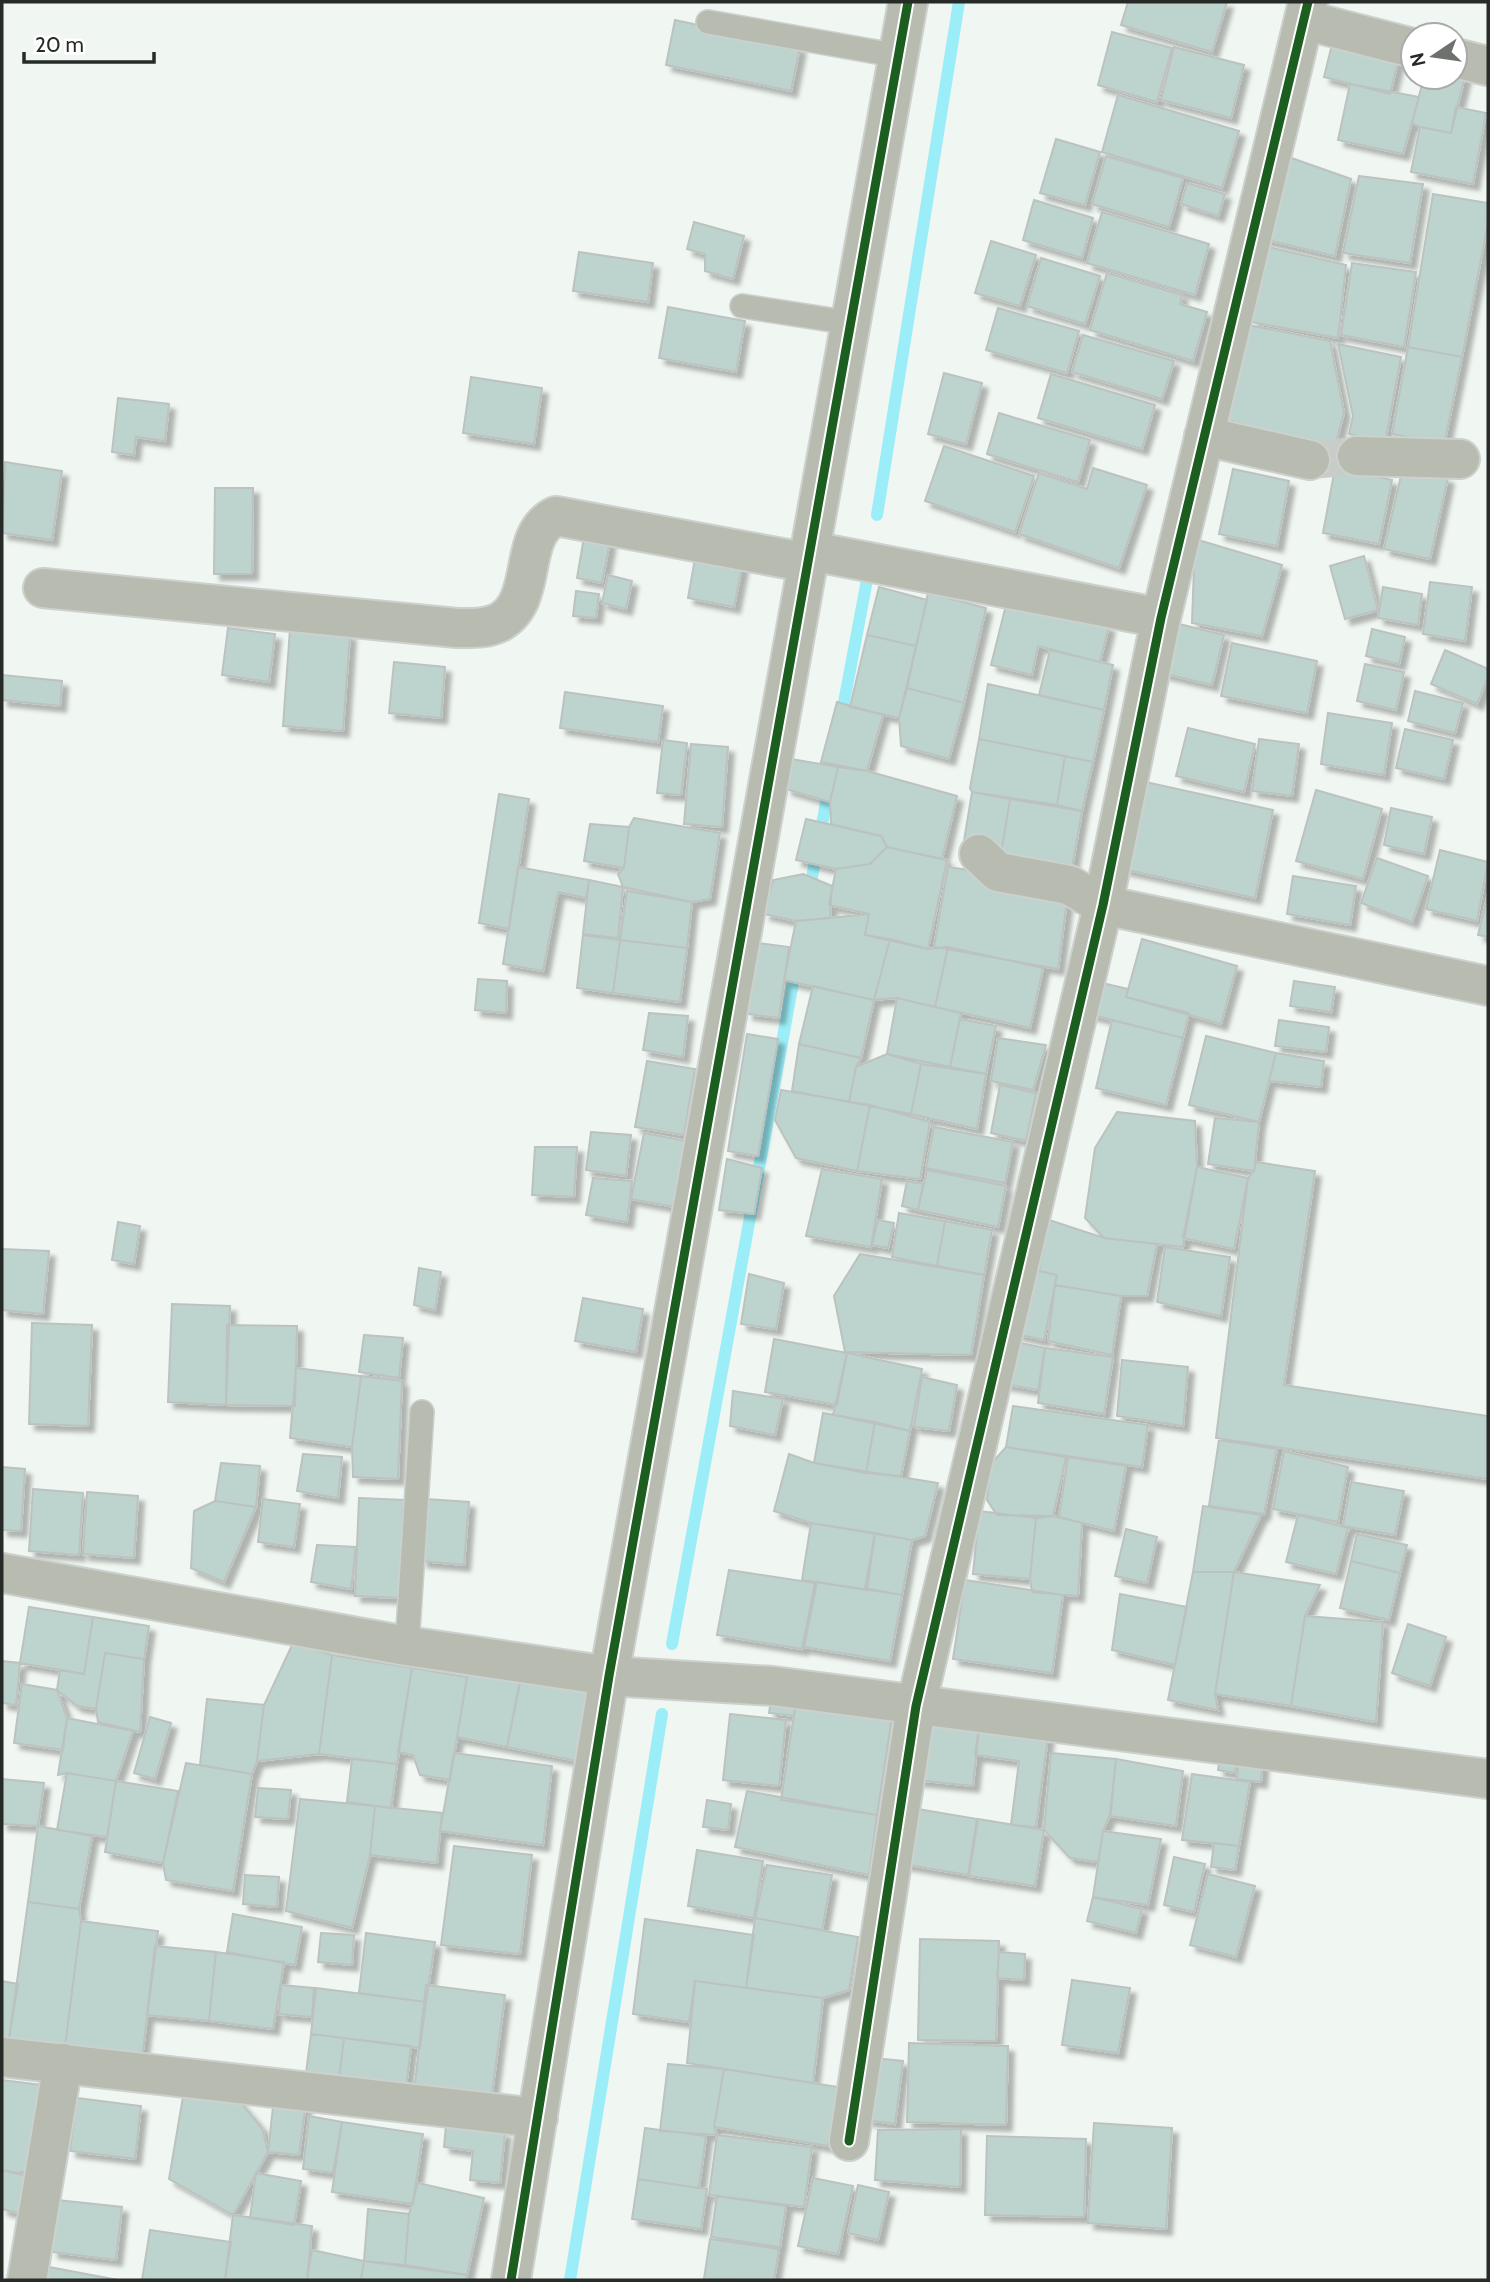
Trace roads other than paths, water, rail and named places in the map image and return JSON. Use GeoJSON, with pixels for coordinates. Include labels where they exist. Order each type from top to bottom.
{"type":"FeatureCollection","features":[{"type":"Feature","properties":{"kind":"street"},"geometry":{"type":"LineString","coordinates":[[511,2280],[609,1676],[908,2]]}},
{"type":"Feature","properties":{"kind":"street"},"geometry":{"type":"LineString","coordinates":[[849,2141],[916,1706],[1103,905],[1161,618],[1306,11],[1399,43]]}},
{"type":"Feature","properties":{"kind":"street"},"geometry":{"type":"LineString","coordinates":[[1469,61],[1488,66]]}},
{"type":"Feature","properties":{"kind":"street"},"geometry":{"type":"LineString","coordinates":[[1204,436],[1310,460]]}},
{"type":"Feature","properties":{"kind":"street"},"geometry":{"type":"LineString","coordinates":[[1357,456],[1460,459]]}},
{"type":"Feature","properties":{"kind":"street"},"geometry":{"type":"LineString","coordinates":[[43,588],[457,628],[487,627],[501,622],[514,610],[523,592],[537,533],[544,522],[556,516],[1161,618]]}},
{"type":"Feature","properties":{"kind":"street"},"geometry":{"type":"LineString","coordinates":[[979,854],[998,872],[1069,885],[1103,905],[1488,986]]}},
{"type":"Feature","properties":{"kind":"street"},"geometry":{"type":"LineString","coordinates":[[2,1573],[407,1646],[609,1676],[773,1686],[1488,1779]]}},
{"type":"Feature","properties":{"kind":"street"},"geometry":{"type":"LineString","coordinates":[[2,2057],[538,2118]]}},
{"type":"Feature","properties":{"kind":"street"},"geometry":{"type":"LineString","coordinates":[[27,2280],[63,2063]]}},
{"type":"Feature","properties":{"kind":"lane"},"geometry":{"type":"LineString","coordinates":[[708,22],[899,56]]}},
{"type":"Feature","properties":{"kind":"lane"},"geometry":{"type":"LineString","coordinates":[[742,306],[851,323]]}},
{"type":"Feature","properties":{"kind":"lane"},"geometry":{"type":"LineString","coordinates":[[407,1646],[422,1412]]}},
{"type":"Feature","properties":{"kind":"waterway"},"geometry":{"type":"LineString","coordinates":[[877,515],[959,2]]}},
{"type":"Feature","properties":{"kind":"waterway"},"geometry":{"type":"LineString","coordinates":[[841,718],[867,580]]}},
{"type":"Feature","properties":{"kind":"waterway"},"geometry":{"type":"LineString","coordinates":[[809,893],[829,787]]}},
{"type":"Feature","properties":{"kind":"waterway"},"geometry":{"type":"LineString","coordinates":[[672,1644],[796,966]]}},
{"type":"Feature","properties":{"kind":"waterway"},"geometry":{"type":"LineString","coordinates":[[570,2280],[662,1714]]}},
{"type":"Feature","properties":{"kind":"tunnel"},"geometry":{"type":"LineString","coordinates":[[1310,460],[1357,456]]}}]}
